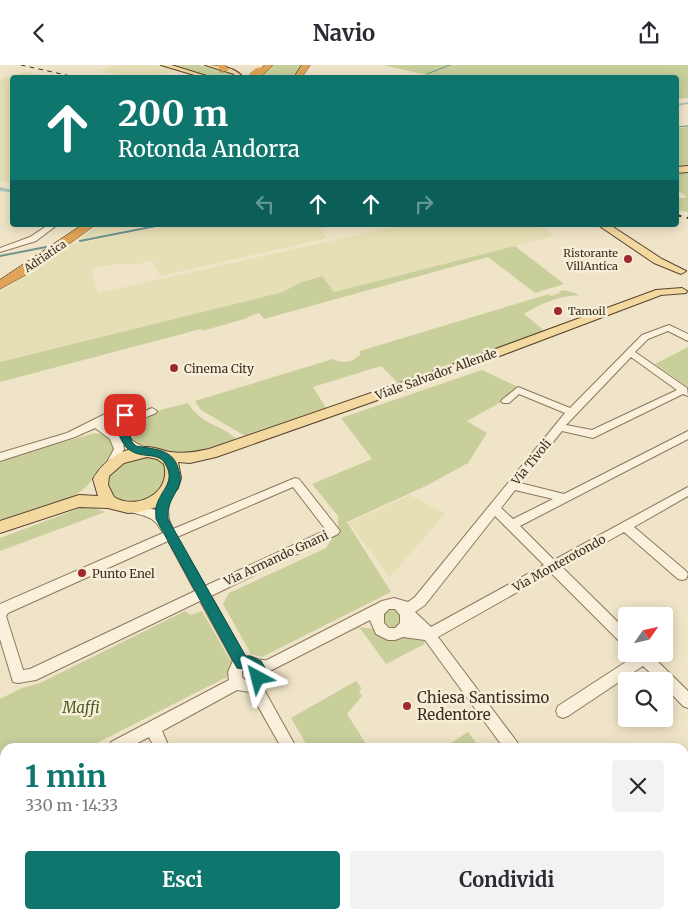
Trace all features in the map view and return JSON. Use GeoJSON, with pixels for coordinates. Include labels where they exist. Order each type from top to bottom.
{"type":"FeatureCollection","features":[{"type":"Feature","properties":{"kind":"highway"},"geometry":{"type":"LineString","coordinates":[[298,75],[306,65]]}},
{"type":"Feature","properties":{"kind":"highway","name":"Adriatica"},"geometry":{"type":"LineString","coordinates":[[0,281],[80,227]]}},
{"type":"Feature","properties":{"kind":"highway","name":"Adriatica"},"geometry":{"type":"LineString","coordinates":[[0,285],[25,270],[85,227]]}},
{"type":"Feature","properties":{"kind":"main road"},"geometry":{"type":"LineString","coordinates":[[164,65],[199,75]]}},
{"type":"Feature","properties":{"kind":"main road"},"geometry":{"type":"LineString","coordinates":[[208,65],[223,67],[237,75],[262,70]]}},
{"type":"Feature","properties":{"kind":"main road"},"geometry":{"type":"LineString","coordinates":[[606,227],[658,261],[672,278]]}},
{"type":"Feature","properties":{"kind":"main road","name":"Viale Salvador Allende"},"geometry":{"type":"LineString","coordinates":[[170,490],[190,465],[211,454],[456,368],[672,278],[685,292]]}},
{"type":"Feature","properties":{"kind":"main road"},"geometry":{"type":"LineString","coordinates":[[0,527],[79,501],[110,502],[129,507],[147,503],[170,490],[176,478],[166,457],[147,452],[128,455],[111,464],[100,479],[82,495],[47,511]]}},
{"type":"Feature","properties":{"kind":"main road","name":"Viale Salvador Allende"},"geometry":{"type":"LineString","coordinates":[[166,457],[190,458],[211,454]]}},
{"type":"Feature","properties":{"kind":"main road"},"geometry":{"type":"LineString","coordinates":[[100,479],[104,495],[110,502]]}},
{"type":"Feature","properties":{"kind":"street"},"geometry":{"type":"LineString","coordinates":[[0,250],[33,239],[50,227]]}},
{"type":"Feature","properties":{"kind":"street","name":"Via Tivoli"},"geometry":{"type":"LineString","coordinates":[[406,611],[420,601],[571,413],[645,337],[669,328],[688,337]]}},
{"type":"Feature","properties":{"kind":"street"},"geometry":{"type":"LineString","coordinates":[[631,353],[686,391]]}},
{"type":"Feature","properties":{"kind":"street"},"geometry":{"type":"LineString","coordinates":[[506,401],[518,390],[571,413]]}},
{"type":"Feature","properties":{"kind":"street"},"geometry":{"type":"LineString","coordinates":[[560,427],[593,433],[686,391]]}},
{"type":"Feature","properties":{"kind":"street"},"geometry":{"type":"LineString","coordinates":[[0,457],[72,435],[94,431],[118,431],[136,418],[152,411],[108,415],[100,422],[72,435]]}},
{"type":"Feature","properties":{"kind":"street"},"geometry":{"type":"LineString","coordinates":[[121,414],[127,417],[128,420],[124,432],[127,443],[133,449],[147,452]]}},
{"type":"Feature","properties":{"kind":"street"},"geometry":{"type":"LineString","coordinates":[[100,422],[100,428],[115,437],[119,449],[111,464]]}},
{"type":"Feature","properties":{"kind":"street"},"geometry":{"type":"LineString","coordinates":[[512,525],[688,435]]}},
{"type":"Feature","properties":{"kind":"street","name":"Via Armando Gnani"},"geometry":{"type":"LineString","coordinates":[[170,535],[295,482],[334,531],[203,593]]}},
{"type":"Feature","properties":{"kind":"street"},"geometry":{"type":"LineString","coordinates":[[512,485],[565,498]]}},
{"type":"Feature","properties":{"kind":"street"},"geometry":{"type":"LineString","coordinates":[[170,490],[162,505],[162,519],[242,664]]}},
{"type":"Feature","properties":{"kind":"street","name":"Via Monterotondo"},"geometry":{"type":"LineString","coordinates":[[429,635],[688,491]]}},
{"type":"Feature","properties":{"kind":"street"},"geometry":{"type":"LineString","coordinates":[[129,507],[155,514],[162,519]]}},
{"type":"Feature","properties":{"kind":"street"},"geometry":{"type":"LineString","coordinates":[[495,509],[618,631]]}},
{"type":"Feature","properties":{"kind":"street"},"geometry":{"type":"LineString","coordinates":[[625,526],[682,575]]}},
{"type":"Feature","properties":{"kind":"street"},"geometry":{"type":"LineString","coordinates":[[170,535],[2,609],[0,615],[18,677],[31,675],[203,593]]}},
{"type":"Feature","properties":{"kind":"street"},"geometry":{"type":"LineString","coordinates":[[258,668],[269,666],[392,604],[406,611],[429,635],[509,743]]}},
{"type":"Feature","properties":{"kind":"street"},"geometry":{"type":"LineString","coordinates":[[380,609],[376,616],[380,628]]}},
{"type":"Feature","properties":{"kind":"street"},"geometry":{"type":"LineString","coordinates":[[401,631],[408,625],[406,611]]}},
{"type":"Feature","properties":{"kind":"street"},"geometry":{"type":"LineString","coordinates":[[344,628],[358,625],[380,628],[390,633],[401,631],[429,635]]}},
{"type":"Feature","properties":{"kind":"street"},"geometry":{"type":"LineString","coordinates":[[124,743],[237,683],[245,686],[253,684],[258,678],[258,668],[253,663],[242,664],[234,673],[237,683]]}},
{"type":"Feature","properties":{"kind":"street"},"geometry":{"type":"LineString","coordinates":[[562,711],[633,663]]}},
{"type":"Feature","properties":{"kind":"street"},"geometry":{"type":"LineString","coordinates":[[650,663],[688,701]]}},
{"type":"Feature","properties":{"kind":"street"},"geometry":{"type":"LineString","coordinates":[[253,684],[286,743]]}},
{"type":"Feature","properties":{"kind":"street"},"geometry":{"type":"LineString","coordinates":[[153,729],[160,743]]}},
{"type":"Feature","properties":{"kind":"shaded area"},"geometry":{"type":"Polygon","coordinates":[[[118,65],[155,65],[175,71],[159,75],[119,75],[100,70],[118,65]]]}},
{"type":"Feature","properties":{"kind":"shaded area"},"geometry":{"type":"Polygon","coordinates":[[[26,72],[39,75],[15,75],[26,72]]]}},
{"type":"Feature","properties":{"kind":"shaded area"},"geometry":{"type":"Polygon","coordinates":[[[10,76],[10,183],[0,181],[0,79],[10,76]]]}},
{"type":"Feature","properties":{"kind":"shaded area"},"geometry":{"type":"Polygon","coordinates":[[[95,227],[144,227],[78,240],[95,227]]]}},
{"type":"Feature","properties":{"kind":"shaded area"},"geometry":{"type":"Polygon","coordinates":[[[161,227],[328,227],[319,229],[328,238],[160,276],[152,260],[138,264],[114,264],[91,269],[98,293],[393,227],[542,227],[555,236],[334,292],[321,276],[299,283],[283,292],[0,362],[0,292],[73,244],[161,227]]]}},
{"type":"Feature","properties":{"kind":"shaded area"},"geometry":{"type":"Polygon","coordinates":[[[410,495],[445,514],[390,577],[349,523],[410,495]]]}},
{"type":"Feature","properties":{"kind":"green space"},"geometry":{"type":"Polygon","coordinates":[[[167,65],[199,65],[234,75],[203,75],[167,65]]]}},
{"type":"Feature","properties":{"kind":"green space"},"geometry":{"type":"Polygon","coordinates":[[[272,65],[304,65],[292,75],[262,75],[272,65]]]}},
{"type":"Feature","properties":{"kind":"green space"},"geometry":{"type":"Polygon","coordinates":[[[383,65],[688,65],[688,98],[679,99],[679,75],[426,75],[383,65]]]}},
{"type":"Feature","properties":{"kind":"green space"},"geometry":{"type":"Polygon","coordinates":[[[688,127],[688,165],[679,166],[679,128],[688,127]]]}},
{"type":"Feature","properties":{"kind":"green space"},"geometry":{"type":"Polygon","coordinates":[[[688,172],[688,212],[679,210],[679,198],[687,197],[679,191],[679,173],[688,172]]]}},
{"type":"Feature","properties":{"kind":"green space"},"geometry":{"type":"Polygon","coordinates":[[[515,246],[564,284],[535,293],[488,257],[264,319],[259,313],[202,331],[201,329],[0,382],[0,362],[283,292],[299,283],[322,276],[334,292],[515,246]]]}},
{"type":"Feature","properties":{"kind":"green space"},"geometry":{"type":"Polygon","coordinates":[[[565,290],[580,295],[551,301],[524,314],[545,331],[399,384],[381,366],[313,387],[326,408],[245,436],[201,410],[195,401],[333,359],[341,362],[354,360],[360,355],[360,351],[549,294],[551,296],[565,290]]]}},
{"type":"Feature","properties":{"kind":"green space"},"geometry":{"type":"Polygon","coordinates":[[[688,347],[688,387],[655,364],[688,347]]]}},
{"type":"Feature","properties":{"kind":"green space"},"geometry":{"type":"Polygon","coordinates":[[[482,370],[518,387],[503,401],[467,421],[487,433],[468,463],[428,485],[347,522],[391,592],[262,657],[251,654],[223,604],[229,593],[326,548],[338,529],[338,516],[312,484],[372,459],[341,418],[482,370]]]}},
{"type":"Feature","properties":{"kind":"green space"},"geometry":{"type":"Polygon","coordinates":[[[188,403],[200,417],[225,430],[237,440],[190,456],[133,445],[127,434],[137,421],[153,413],[188,403]]]}},
{"type":"Feature","properties":{"kind":"green space"},"geometry":{"type":"Polygon","coordinates":[[[95,433],[107,437],[115,447],[114,451],[86,487],[57,504],[0,523],[0,460],[95,433]]]}},
{"type":"Feature","properties":{"kind":"green space"},"geometry":{"type":"Polygon","coordinates":[[[142,456],[154,458],[162,462],[167,469],[170,481],[143,501],[128,502],[109,496],[105,477],[116,465],[142,456]]]}},
{"type":"Feature","properties":{"kind":"green space"},"geometry":{"type":"Polygon","coordinates":[[[83,507],[105,512],[0,551],[0,538],[83,507]]]}},
{"type":"Feature","properties":{"kind":"green space"},"geometry":{"type":"Polygon","coordinates":[[[392,609],[399,611],[403,616],[398,627],[391,627],[383,622],[383,616],[386,611],[392,609]]]}},
{"type":"Feature","properties":{"kind":"green space","name":"Maffi"},"geometry":{"type":"Polygon","coordinates":[[[185,611],[191,615],[202,611],[233,663],[226,679],[97,743],[0,743],[0,699],[22,688],[40,683],[185,611]]]}},
{"type":"Feature","properties":{"kind":"green space"},"geometry":{"type":"Polygon","coordinates":[[[359,627],[373,629],[380,634],[421,638],[425,644],[386,664],[360,628],[351,631],[359,627]]]}},
{"type":"Feature","properties":{"kind":"green space"},"geometry":{"type":"Polygon","coordinates":[[[356,681],[362,689],[359,690],[362,696],[347,714],[365,743],[306,743],[291,718],[356,681]]]}},
{"type":"Feature","properties":{"kind":"green space"},"geometry":{"type":"Polygon","coordinates":[[[468,732],[476,743],[451,743],[468,732]]]}},
{"type":"Feature","properties":{"kind":"waterway"},"geometry":{"type":"LineString","coordinates":[[427,74],[450,65]]}},
{"type":"Feature","properties":{"kind":"waterway"},"geometry":{"type":"LineString","coordinates":[[679,104],[688,103]]}},
{"type":"Feature","properties":{"kind":"waterway"},"geometry":{"type":"LineString","coordinates":[[679,127],[688,126]]}},
{"type":"Feature","properties":{"kind":"waterway"},"geometry":{"type":"LineString","coordinates":[[0,189],[10,191]]}},
{"type":"Feature","properties":{"kind":"waterway"},"geometry":{"type":"LineString","coordinates":[[80,241],[151,227]]}},
{"type":"Feature","properties":{"kind":"waterway"},"geometry":{"type":"LineString","coordinates":[[0,256],[46,247]]}},
{"type":"Feature","properties":{"kind":"railway"},"geometry":{"type":"LineString","coordinates":[[21,65],[66,75]]}},
{"type":"Feature","properties":{"kind":"railway"},"geometry":{"type":"LineString","coordinates":[[679,216],[688,218]]}},
{"type":"Feature","properties":{"kind":"place","name":"Ristorante VillAntica"},"geometry":{"type":"Point","coordinates":[628,259]}},
{"type":"Feature","properties":{"kind":"place","name":"Tamoil"},"geometry":{"type":"Point","coordinates":[558,311]}},
{"type":"Feature","properties":{"kind":"place","name":"Cinema City"},"geometry":{"type":"Point","coordinates":[174,368]}},
{"type":"Feature","properties":{"kind":"place","name":"Punto Enel"},"geometry":{"type":"Point","coordinates":[82,573]}},
{"type":"Feature","properties":{"kind":"place","name":"Chiesa Santissimo Redentore"},"geometry":{"type":"Point","coordinates":[407,706]}},
{"type":"Feature","properties":{"kind":"route"},"geometry":{"type":"LineString","coordinates":[[125,415],[128,423],[125,427],[124,438],[127,443],[133,449],[166,457],[171,463],[176,478],[174,486],[167,493],[162,505],[162,519],[242,664],[253,663],[256,665],[260,671],[258,678]]}}]}
